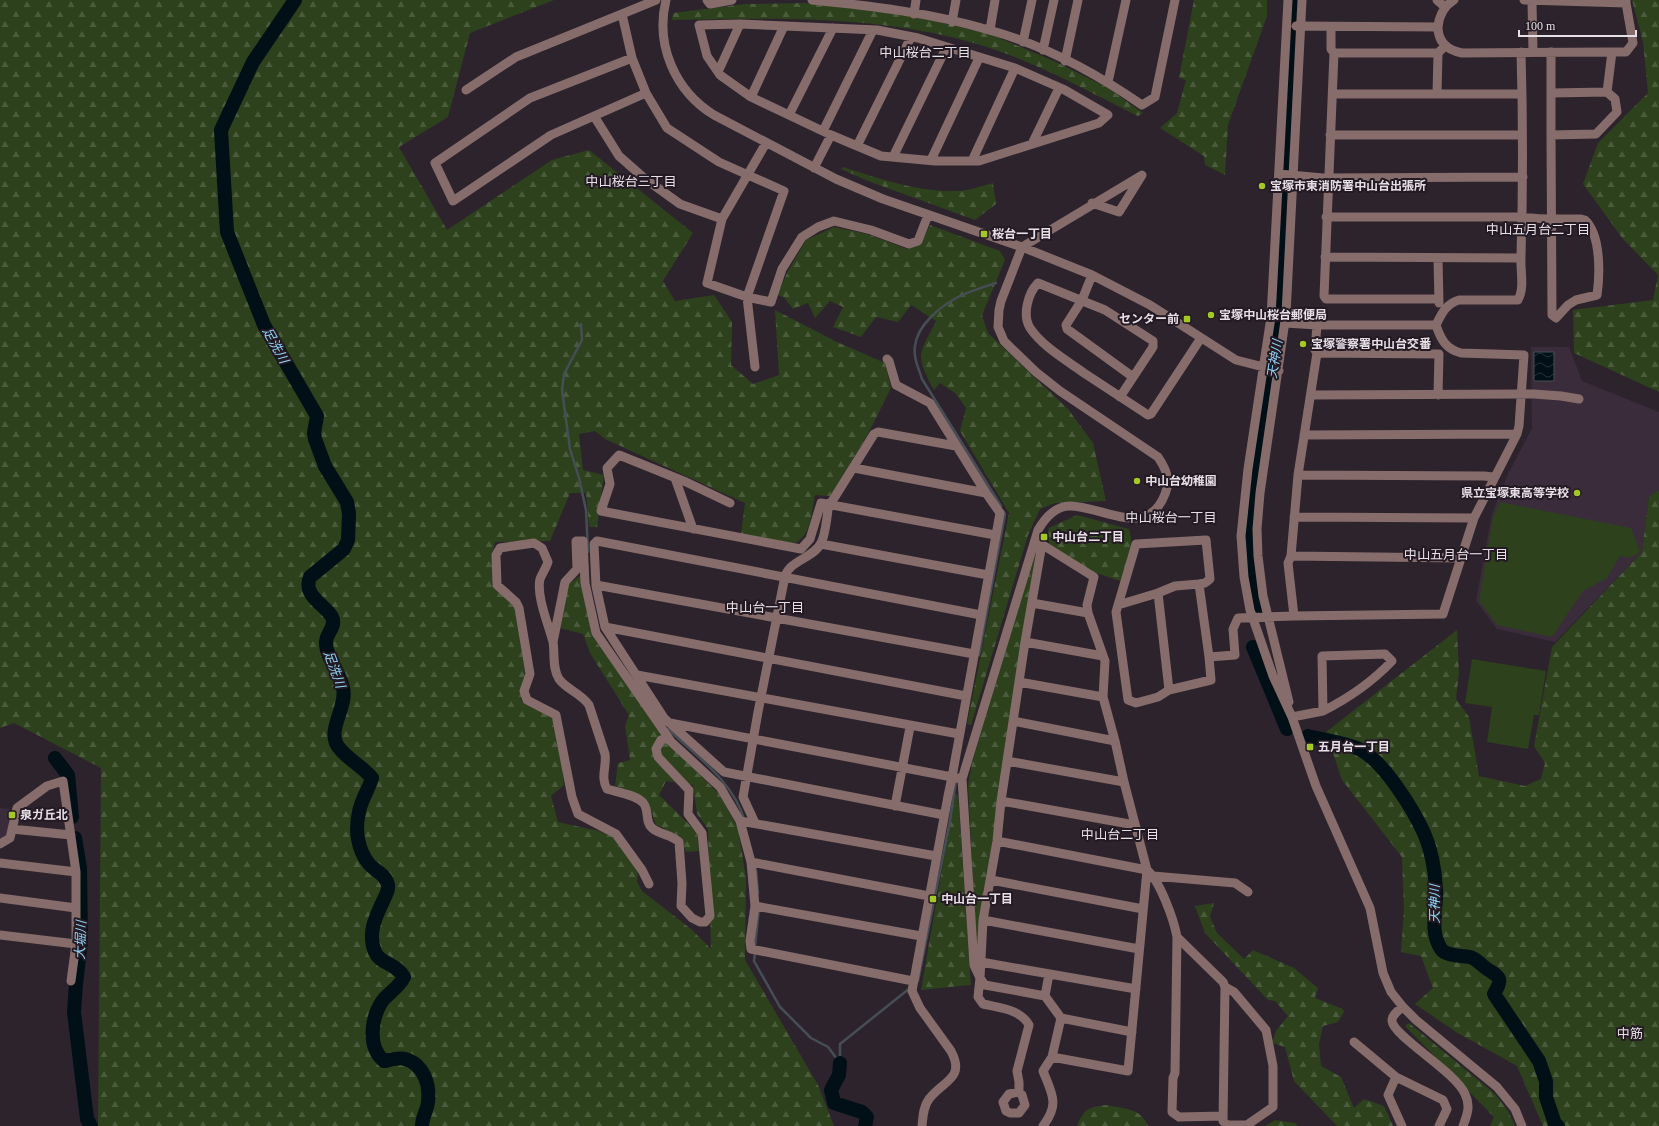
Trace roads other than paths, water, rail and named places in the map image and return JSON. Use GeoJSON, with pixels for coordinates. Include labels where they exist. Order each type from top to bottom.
{"type":"FeatureCollection","features":[{"type":"Feature","properties":{"kind":"street"},"geometry":{"type":"LineString","coordinates":[[466,90],[516,57],[656,0]]}},
{"type":"Feature","properties":{"kind":"street"},"geometry":{"type":"LineString","coordinates":[[666,0],[663,19],[665,49],[675,74],[684,88],[704,109],[814,168],[883,198],[1022,247],[1092,275],[1150,305],[1236,360],[1272,370]]}},
{"type":"Feature","properties":{"kind":"street"},"geometry":{"type":"LineString","coordinates":[[707,0],[710,4],[732,0]]}},
{"type":"Feature","properties":{"kind":"street"},"geometry":{"type":"LineString","coordinates":[[812,0],[877,3],[914,14],[990,30],[1043,50],[1108,82],[1142,105],[1155,97],[1175,0]]}},
{"type":"Feature","properties":{"kind":"street"},"geometry":{"type":"LineString","coordinates":[[914,14],[916,0]]}},
{"type":"Feature","properties":{"kind":"street"},"geometry":{"type":"LineString","coordinates":[[952,22],[956,0]]}},
{"type":"Feature","properties":{"kind":"street"},"geometry":{"type":"LineString","coordinates":[[990,30],[995,0]]}},
{"type":"Feature","properties":{"kind":"street"},"geometry":{"type":"LineString","coordinates":[[1023,42],[1032,0]]}},
{"type":"Feature","properties":{"kind":"street"},"geometry":{"type":"LineString","coordinates":[[1043,50],[1054,0]]}},
{"type":"Feature","properties":{"kind":"street"},"geometry":{"type":"LineString","coordinates":[[1065,61],[1078,0]]}},
{"type":"Feature","properties":{"kind":"street"},"geometry":{"type":"LineString","coordinates":[[1108,82],[1126,0]]}},
{"type":"Feature","properties":{"kind":"street"},"geometry":{"type":"LineString","coordinates":[[1288,0],[1279,174],[1286,324],[1272,370],[1248,469],[1241,536],[1244,577],[1253,618],[1273,676],[1292,717]]}},
{"type":"Feature","properties":{"kind":"street"},"geometry":{"type":"LineString","coordinates":[[1302,0],[1294,174],[1272,316],[1272,370],[1257,529],[1262,596],[1292,717],[1316,786],[1370,908],[1383,973],[1391,992],[1403,1007],[1497,1087],[1515,1109],[1522,1126]]}},
{"type":"Feature","properties":{"kind":"street"},"geometry":{"type":"LineString","coordinates":[[1437,0],[1445,7]]}},
{"type":"Feature","properties":{"kind":"street"},"geometry":{"type":"LineString","coordinates":[[1454,0],[1445,7],[1439,20],[1438,33],[1445,46],[1462,53],[1626,52],[1633,43],[1626,1],[1528,1],[1533,52]]}},
{"type":"Feature","properties":{"kind":"street"},"geometry":{"type":"LineString","coordinates":[[622,14],[632,58],[646,93],[667,128],[720,162],[784,191],[747,297],[755,367]]}},
{"type":"Feature","properties":{"kind":"street"},"geometry":{"type":"LineString","coordinates":[[718,72],[740,24]]}},
{"type":"Feature","properties":{"kind":"street"},"geometry":{"type":"LineString","coordinates":[[740,24],[872,30],[910,37],[1015,68],[1059,88],[1108,115],[1099,123],[979,161],[931,160],[881,156],[827,133],[751,97],[718,72],[707,56],[699,25],[740,24]]}},
{"type":"Feature","properties":{"kind":"street"},"geometry":{"type":"LineString","coordinates":[[751,97],[784,26]]}},
{"type":"Feature","properties":{"kind":"street"},"geometry":{"type":"LineString","coordinates":[[1287,26],[1438,27]]}},
{"type":"Feature","properties":{"kind":"street"},"geometry":{"type":"LineString","coordinates":[[1331,27],[1331,49],[1334,53],[1326,217],[1324,296],[1326,299],[1438,299]]}},
{"type":"Feature","properties":{"kind":"street"},"geometry":{"type":"LineString","coordinates":[[790,115],[832,28]]}},
{"type":"Feature","properties":{"kind":"street"},"geometry":{"type":"LineString","coordinates":[[814,168],[827,133],[872,30]]}},
{"type":"Feature","properties":{"kind":"street"},"geometry":{"type":"LineString","coordinates":[[857,146],[910,37]]}},
{"type":"Feature","properties":{"kind":"street"},"geometry":{"type":"LineString","coordinates":[[1436,94],[1438,53],[1445,46]]}},
{"type":"Feature","properties":{"kind":"street"},"geometry":{"type":"LineString","coordinates":[[893,157],[946,48]]}},
{"type":"Feature","properties":{"kind":"street"},"geometry":{"type":"LineString","coordinates":[[1209,657],[1234,655],[1233,629],[1238,618],[1267,616],[1442,614],[1474,518],[1493,477],[1517,434],[1519,426],[1524,355],[1461,353],[1451,350],[1443,342],[1436,325],[1442,312],[1447,306],[1459,300],[1518,300],[1522,294],[1521,258],[1523,177],[1521,52]]}},
{"type":"Feature","properties":{"kind":"street"},"geometry":{"type":"LineString","coordinates":[[1326,217],[1522,217],[1552,219],[1585,220],[1595,240],[1598,254],[1597,295],[1576,300],[1568,305],[1556,318],[1552,315],[1552,219],[1551,52]]}},
{"type":"Feature","properties":{"kind":"street"},"geometry":{"type":"LineString","coordinates":[[1607,92],[1612,52]]}},
{"type":"Feature","properties":{"kind":"street"},"geometry":{"type":"LineString","coordinates":[[1334,53],[1438,53]]}},
{"type":"Feature","properties":{"kind":"street"},"geometry":{"type":"LineString","coordinates":[[632,58],[530,98],[435,163],[453,201],[551,135],[646,93]]}},
{"type":"Feature","properties":{"kind":"street"},"geometry":{"type":"LineString","coordinates":[[931,160],[979,58]]}},
{"type":"Feature","properties":{"kind":"street"},"geometry":{"type":"LineString","coordinates":[[972,161],[1015,68]]}},
{"type":"Feature","properties":{"kind":"street"},"geometry":{"type":"LineString","coordinates":[[1032,144],[1059,88]]}},
{"type":"Feature","properties":{"kind":"street"},"geometry":{"type":"LineString","coordinates":[[1551,93],[1607,92],[1616,99],[1617,112],[1596,134],[1551,135]]}},
{"type":"Feature","properties":{"kind":"street"},"geometry":{"type":"LineString","coordinates":[[1332,94],[1522,94]]}},
{"type":"Feature","properties":{"kind":"street"},"geometry":{"type":"LineString","coordinates":[[594,116],[619,156],[644,178],[680,204],[722,219]]}},
{"type":"Feature","properties":{"kind":"street"},"geometry":{"type":"LineString","coordinates":[[1330,135],[1522,135]]}},
{"type":"Feature","properties":{"kind":"street"},"geometry":{"type":"LineString","coordinates":[[766,143],[722,219],[707,283],[747,297],[771,302],[782,269],[802,237],[818,226],[834,221],[848,223],[909,244],[918,241],[928,215]]}},
{"type":"Feature","properties":{"kind":"street"},"geometry":{"type":"LineString","coordinates":[[1279,174],[1294,174],[1302,177],[1323,178],[1523,177]]}},
{"type":"Feature","properties":{"kind":"street"},"geometry":{"type":"LineString","coordinates":[[1092,203],[1119,212],[1142,175],[1092,203],[1022,247],[999,310],[998,327],[1004,341],[1048,382],[1158,458],[1163,465],[1168,482],[1166,492],[1161,503],[1147,516],[1128,518],[1070,506],[1055,510],[1043,521],[1038,542],[962,779],[974,965],[980,978],[985,985],[1045,996],[1061,1018],[1132,1032]]}},
{"type":"Feature","properties":{"kind":"street"},"geometry":{"type":"LineString","coordinates":[[1325,257],[1438,259],[1521,258]]}},
{"type":"Feature","properties":{"kind":"street"},"geometry":{"type":"LineString","coordinates":[[1438,259],[1438,299],[1442,312]]}},
{"type":"Feature","properties":{"kind":"street"},"geometry":{"type":"LineString","coordinates":[[1092,275],[1082,300],[1066,325],[1067,329],[1133,377]]}},
{"type":"Feature","properties":{"kind":"street"},"geometry":{"type":"LineString","coordinates":[[1120,397],[1153,347],[1153,340],[1105,310],[1038,283],[1033,288],[1026,311],[1028,323],[1038,337],[1059,355],[1120,397],[1148,415],[1151,414],[1201,338]]}},
{"type":"Feature","properties":{"kind":"street"},"geometry":{"type":"LineString","coordinates":[[1286,324],[1436,325]]}},
{"type":"Feature","properties":{"kind":"street"},"geometry":{"type":"LineString","coordinates":[[1294,616],[1288,563],[1291,556],[1298,475],[1317,353],[1315,350],[1317,325]]}},
{"type":"Feature","properties":{"kind":"street"},"geometry":{"type":"LineString","coordinates":[[1317,353],[1438,354],[1438,395]]}},
{"type":"Feature","properties":{"kind":"street"},"geometry":{"type":"LineString","coordinates":[[887,359],[890,361],[896,385],[930,403],[986,494],[1000,513],[913,982],[912,991],[916,1002],[951,1052],[956,1062],[956,1068],[952,1078],[930,1098],[925,1106],[922,1126]]}},
{"type":"Feature","properties":{"kind":"street"},"geometry":{"type":"LineString","coordinates":[[1311,395],[1522,394],[1561,396],[1579,399]]}},
{"type":"Feature","properties":{"kind":"street"},"geometry":{"type":"LineString","coordinates":[[755,823],[743,797],[761,698],[787,571],[810,555],[821,544],[830,503],[854,468],[874,434],[878,432],[956,446]]}},
{"type":"Feature","properties":{"kind":"street"},"geometry":{"type":"LineString","coordinates":[[1304,435],[1517,434]]}},
{"type":"Feature","properties":{"kind":"street"},"geometry":{"type":"LineString","coordinates":[[730,503],[675,478],[618,455],[607,468],[610,484],[601,511],[801,548],[810,539],[821,503],[830,503],[995,535]]}},
{"type":"Feature","properties":{"kind":"street"},"geometry":{"type":"LineString","coordinates":[[854,468],[986,494]]}},
{"type":"Feature","properties":{"kind":"street"},"geometry":{"type":"LineString","coordinates":[[1248,469],[1263,472]]}},
{"type":"Feature","properties":{"kind":"street"},"geometry":{"type":"LineString","coordinates":[[1298,475],[1493,477]]}},
{"type":"Feature","properties":{"kind":"street"},"geometry":{"type":"LineString","coordinates":[[675,478],[693,529]]}},
{"type":"Feature","properties":{"kind":"street"},"geometry":{"type":"LineString","coordinates":[[1294,517],[1474,518]]}},
{"type":"Feature","properties":{"kind":"street"},"geometry":{"type":"LineString","coordinates":[[1118,605],[1158,593],[1175,586],[1205,583],[1210,579],[1206,540],[1136,544],[1118,605],[1116,612],[1128,700],[1136,704],[1158,697],[1169,690],[1211,680],[1199,584]]}},
{"type":"Feature","properties":{"kind":"street"},"geometry":{"type":"LineString","coordinates":[[670,740],[667,738],[661,740],[656,749],[658,757],[689,790],[688,814],[702,833],[710,916],[705,922],[700,922],[692,918],[681,906],[682,883],[679,842],[674,837],[653,828],[649,824],[644,805],[636,798],[607,789],[603,777],[606,762],[605,754],[589,705],[584,698],[565,685],[559,678],[553,658],[553,643],[565,582],[577,569],[576,541],[597,541],[785,576],[981,615]]}},
{"type":"Feature","properties":{"kind":"street"},"geometry":{"type":"LineString","coordinates":[[583,541],[585,583],[596,633],[670,740],[720,787],[740,820],[751,862],[755,906],[750,941],[751,949],[913,982]]}},
{"type":"Feature","properties":{"kind":"street"},"geometry":{"type":"LineString","coordinates":[[597,541],[594,544],[596,585],[605,627],[664,718],[724,772],[747,778],[944,816]]}},
{"type":"Feature","properties":{"kind":"street"},"geometry":{"type":"LineString","coordinates":[[1018,1092],[1019,1082],[1017,1070],[1030,1025],[1025,1017],[1018,1012],[983,1004],[978,997],[983,920],[991,880],[1001,801],[1032,603],[1038,542]]}},
{"type":"Feature","properties":{"kind":"street"},"geometry":{"type":"LineString","coordinates":[[1038,542],[1094,577],[1087,605],[1088,613],[1105,661],[1103,697],[1116,741],[1124,782],[1135,825],[1150,873],[1176,929],[1175,1073],[1173,1078],[1172,1112],[1179,1117],[1223,1116]]}},
{"type":"Feature","properties":{"kind":"street"},"geometry":{"type":"LineString","coordinates":[[553,643],[545,621],[540,586],[540,580],[548,562],[542,548],[534,544],[500,548],[496,555],[497,585],[516,602],[519,608],[530,674],[524,691],[527,700],[556,715],[572,797],[578,814],[616,834],[642,870],[648,884]]}},
{"type":"Feature","properties":{"kind":"street"},"geometry":{"type":"LineString","coordinates":[[821,544],[988,575]]}},
{"type":"Feature","properties":{"kind":"street"},"geometry":{"type":"LineString","coordinates":[[1291,556],[1460,558]]}},
{"type":"Feature","properties":{"kind":"street"},"geometry":{"type":"LineString","coordinates":[[596,585],[974,654]]}},
{"type":"Feature","properties":{"kind":"street"},"geometry":{"type":"LineString","coordinates":[[1158,593],[1169,690]]}},
{"type":"Feature","properties":{"kind":"street"},"geometry":{"type":"LineString","coordinates":[[1032,603],[1088,613]]}},
{"type":"Feature","properties":{"kind":"street"},"geometry":{"type":"LineString","coordinates":[[605,627],[966,696]]}},
{"type":"Feature","properties":{"kind":"street"},"geometry":{"type":"LineString","coordinates":[[1025,642],[1103,656]]}},
{"type":"Feature","properties":{"kind":"street"},"geometry":{"type":"LineString","coordinates":[[1292,717],[1323,711],[1346,700],[1379,675],[1392,661],[1385,654],[1322,656],[1323,711]]}},
{"type":"Feature","properties":{"kind":"street"},"geometry":{"type":"LineString","coordinates":[[637,676],[910,727],[959,734]]}},
{"type":"Feature","properties":{"kind":"street"},"geometry":{"type":"LineString","coordinates":[[1019,682],[1103,697]]}},
{"type":"Feature","properties":{"kind":"street"},"geometry":{"type":"LineString","coordinates":[[1013,721],[1116,741]]}},
{"type":"Feature","properties":{"kind":"street"},"geometry":{"type":"LineString","coordinates":[[670,723],[902,766],[962,779]]}},
{"type":"Feature","properties":{"kind":"street"},"geometry":{"type":"LineString","coordinates":[[895,806],[910,727]]}},
{"type":"Feature","properties":{"kind":"street"},"geometry":{"type":"LineString","coordinates":[[1007,761],[1124,782]]}},
{"type":"Feature","properties":{"kind":"street"},"geometry":{"type":"LineString","coordinates":[[0,844],[10,838],[17,808],[47,786],[64,781],[76,872],[76,944],[71,981]]}},
{"type":"Feature","properties":{"kind":"street"},"geometry":{"type":"LineString","coordinates":[[1001,801],[1135,825]]}},
{"type":"Feature","properties":{"kind":"street"},"geometry":{"type":"LineString","coordinates":[[740,820],[936,856]]}},
{"type":"Feature","properties":{"kind":"street"},"geometry":{"type":"LineString","coordinates":[[12,828],[70,835]]}},
{"type":"Feature","properties":{"kind":"street"},"geometry":{"type":"LineString","coordinates":[[997,841],[1150,873],[1235,883],[1248,892]]}},
{"type":"Feature","properties":{"kind":"street"},"geometry":{"type":"LineString","coordinates":[[751,862],[929,896]]}},
{"type":"Feature","properties":{"kind":"street"},"geometry":{"type":"LineString","coordinates":[[0,863],[76,872]]}},
{"type":"Feature","properties":{"kind":"street"},"geometry":{"type":"LineString","coordinates":[[1052,1057],[1128,1071],[1143,909],[1150,873]]}},
{"type":"Feature","properties":{"kind":"street"},"geometry":{"type":"LineString","coordinates":[[991,880],[1143,909]]}},
{"type":"Feature","properties":{"kind":"street"},"geometry":{"type":"LineString","coordinates":[[0,898],[76,908]]}},
{"type":"Feature","properties":{"kind":"street"},"geometry":{"type":"LineString","coordinates":[[755,906],[921,936]]}},
{"type":"Feature","properties":{"kind":"street"},"geometry":{"type":"LineString","coordinates":[[983,920],[1139,949]]}},
{"type":"Feature","properties":{"kind":"street"},"geometry":{"type":"LineString","coordinates":[[0,935],[76,944]]}},
{"type":"Feature","properties":{"kind":"street"},"geometry":{"type":"LineString","coordinates":[[1177,937],[1223,982],[1225,987],[1223,1121],[1227,1125],[1247,1125],[1273,1107],[1273,1066],[1266,1030],[1234,992],[1225,987]]}},
{"type":"Feature","properties":{"kind":"street"},"geometry":{"type":"LineString","coordinates":[[981,962],[1136,989]]}},
{"type":"Feature","properties":{"kind":"street"},"geometry":{"type":"LineString","coordinates":[[1045,996],[1049,974]]}},
{"type":"Feature","properties":{"kind":"street"},"geometry":{"type":"LineString","coordinates":[[1403,1007],[1396,1012],[1393,1017],[1392,1022],[1398,1031],[1440,1066],[1465,1092],[1468,1112],[1463,1126]]}},
{"type":"Feature","properties":{"kind":"street"},"geometry":{"type":"LineString","coordinates":[[1043,1126],[1053,1111],[1054,1102],[1042,1071],[1052,1057],[1061,1018]]}},
{"type":"Feature","properties":{"kind":"street"},"geometry":{"type":"LineString","coordinates":[[1354,1042],[1396,1077],[1443,1100],[1447,1109],[1439,1126]]}},
{"type":"Feature","properties":{"kind":"street"},"geometry":{"type":"LineString","coordinates":[[1396,1077],[1388,1095],[1402,1126]]}},
{"type":"Feature","properties":{"kind":"water"},"geometry":{"type":"Polygon","coordinates":[[[1534,352],[1554,352],[1554,381],[1534,381],[1534,352]]]}},
{"type":"Feature","properties":{"kind":"waterway","name":"足洗川"},"geometry":{"type":"LineString","coordinates":[[295,0],[253,62],[221,130],[227,232],[264,325],[317,416],[314,433],[315,439],[325,466],[347,502],[349,514],[348,540],[344,549],[310,577],[308,584],[312,595],[329,613],[333,621],[326,643],[328,654],[341,682],[344,696],[335,728],[334,735],[336,742],[340,749],[372,778],[360,808],[357,825],[358,839],[365,858],[369,864],[385,878],[388,887],[372,931],[373,945],[377,956],[401,972],[404,977],[383,1000],[379,1007],[374,1023],[373,1040],[375,1048],[384,1061],[403,1058],[417,1065],[421,1070],[427,1082],[428,1089],[427,1105],[422,1126]]}},
{"type":"Feature","properties":{"kind":"waterway","name":"天神川"},"geometry":{"type":"LineString","coordinates":[[1294,0],[1294,19]]}},
{"type":"Feature","properties":{"kind":"waterway","name":"天神川"},"geometry":{"type":"LineString","coordinates":[[1257,610],[1250,559],[1251,512],[1280,317],[1293,34]]}},
{"type":"Feature","properties":{"kind":"waterway"},"geometry":{"type":"LineString","coordinates":[[996,283],[958,297],[937,311],[920,331],[915,346],[915,355],[922,379],[1001,506]]}},
{"type":"Feature","properties":{"kind":"waterway"},"geometry":{"type":"LineString","coordinates":[[581,324],[582,340],[564,374],[562,390],[570,449],[579,478],[586,510],[588,552]]}},
{"type":"Feature","properties":{"kind":"waterway"},"geometry":{"type":"LineString","coordinates":[[979,655],[1005,514],[1003,511]]}},
{"type":"Feature","properties":{"kind":"waterway","name":"天神川"},"geometry":{"type":"LineString","coordinates":[[1253,647],[1287,729]]}},
{"type":"Feature","properties":{"kind":"waterway"},"geometry":{"type":"LineString","coordinates":[[668,729],[701,759],[722,781],[739,805],[744,819]]}},
{"type":"Feature","properties":{"kind":"waterway","name":"天神川"},"geometry":{"type":"LineString","coordinates":[[1308,736],[1361,750],[1370,756],[1388,775],[1405,799],[1424,833],[1431,854],[1436,882],[1434,927],[1437,942],[1444,952],[1450,955],[1472,958],[1498,977],[1499,982],[1494,994],[1539,1061],[1546,1081],[1546,1097],[1555,1124],[1558,1126]]}},
{"type":"Feature","properties":{"kind":"waterway","name":"大堀川"},"geometry":{"type":"LineString","coordinates":[[55,758],[68,775],[72,817]]}},
{"type":"Feature","properties":{"kind":"waterway"},"geometry":{"type":"LineString","coordinates":[[918,981],[950,821],[956,780]]}},
{"type":"Feature","properties":{"kind":"waterway","name":"大堀川"},"geometry":{"type":"LineString","coordinates":[[75,838],[80,868],[81,941],[74,1012],[87,1119],[91,1126]]}},
{"type":"Feature","properties":{"kind":"waterway"},"geometry":{"type":"LineString","coordinates":[[756,870],[758,893]]}},
{"type":"Feature","properties":{"kind":"waterway"},"geometry":{"type":"LineString","coordinates":[[755,947],[759,908]]}},
{"type":"Feature","properties":{"kind":"waterway"},"geometry":{"type":"LineString","coordinates":[[755,952],[754,961],[780,1007],[811,1038],[828,1047],[840,1063]]}},
{"type":"Feature","properties":{"kind":"waterway"},"geometry":{"type":"LineString","coordinates":[[840,1063],[840,1044],[910,988]]}},
{"type":"Feature","properties":{"kind":"waterway"},"geometry":{"type":"LineString","coordinates":[[840,1063],[839,1075],[831,1090],[834,1103],[862,1112],[867,1117],[865,1126]]}},
{"type":"Feature","properties":{"kind":"place","name":"宝塚市東消防署中山台出張所"},"geometry":{"type":"Point","coordinates":[1262,186]}},
{"type":"Feature","properties":{"kind":"place","name":"桜台一丁目"},"geometry":{"type":"Point","coordinates":[984,234]}},
{"type":"Feature","properties":{"kind":"place","name":"宝塚中山桜台郵便局"},"geometry":{"type":"Point","coordinates":[1211,315]}},
{"type":"Feature","properties":{"kind":"place","name":"センター前"},"geometry":{"type":"Point","coordinates":[1187,319]}},
{"type":"Feature","properties":{"kind":"place","name":"宝塚警察署中山台交番"},"geometry":{"type":"Point","coordinates":[1303,344]}},
{"type":"Feature","properties":{"kind":"place","name":"中山台幼稚園"},"geometry":{"type":"Point","coordinates":[1137,481]}},
{"type":"Feature","properties":{"kind":"place","name":"県立宝塚東高等学校"},"geometry":{"type":"Point","coordinates":[1577,493]}},
{"type":"Feature","properties":{"kind":"place","name":"中山台二丁目"},"geometry":{"type":"Point","coordinates":[1044,537]}},
{"type":"Feature","properties":{"kind":"place","name":"五月台一丁目"},"geometry":{"type":"Point","coordinates":[1310,747]}},
{"type":"Feature","properties":{"kind":"place","name":"泉ガ丘北"},"geometry":{"type":"Point","coordinates":[12,815]}},
{"type":"Feature","properties":{"kind":"place","name":"中山台一丁目"},"geometry":{"type":"Point","coordinates":[933,899]}},
{"type":"Feature","properties":{"kind":"district","name":"中山桜台二丁目"},"geometry":{"type":"Point","coordinates":[925,52]}},
{"type":"Feature","properties":{"kind":"district","name":"中山桜台三丁目"},"geometry":{"type":"Point","coordinates":[631,181]}},
{"type":"Feature","properties":{"kind":"district","name":"中山五月台二丁目"},"geometry":{"type":"Point","coordinates":[1538,229]}},
{"type":"Feature","properties":{"kind":"district","name":"中山桜台一丁目"},"geometry":{"type":"Point","coordinates":[1171,517]}},
{"type":"Feature","properties":{"kind":"district","name":"中山五月台一丁目"},"geometry":{"type":"Point","coordinates":[1456,554]}},
{"type":"Feature","properties":{"kind":"district","name":"中山台一丁目"},"geometry":{"type":"Point","coordinates":[765,607]}},
{"type":"Feature","properties":{"kind":"district","name":"中山台二丁目"},"geometry":{"type":"Point","coordinates":[1120,834]}},
{"type":"Feature","properties":{"kind":"district","name":"中筋"},"geometry":{"type":"Point","coordinates":[1630,1033]}}]}
